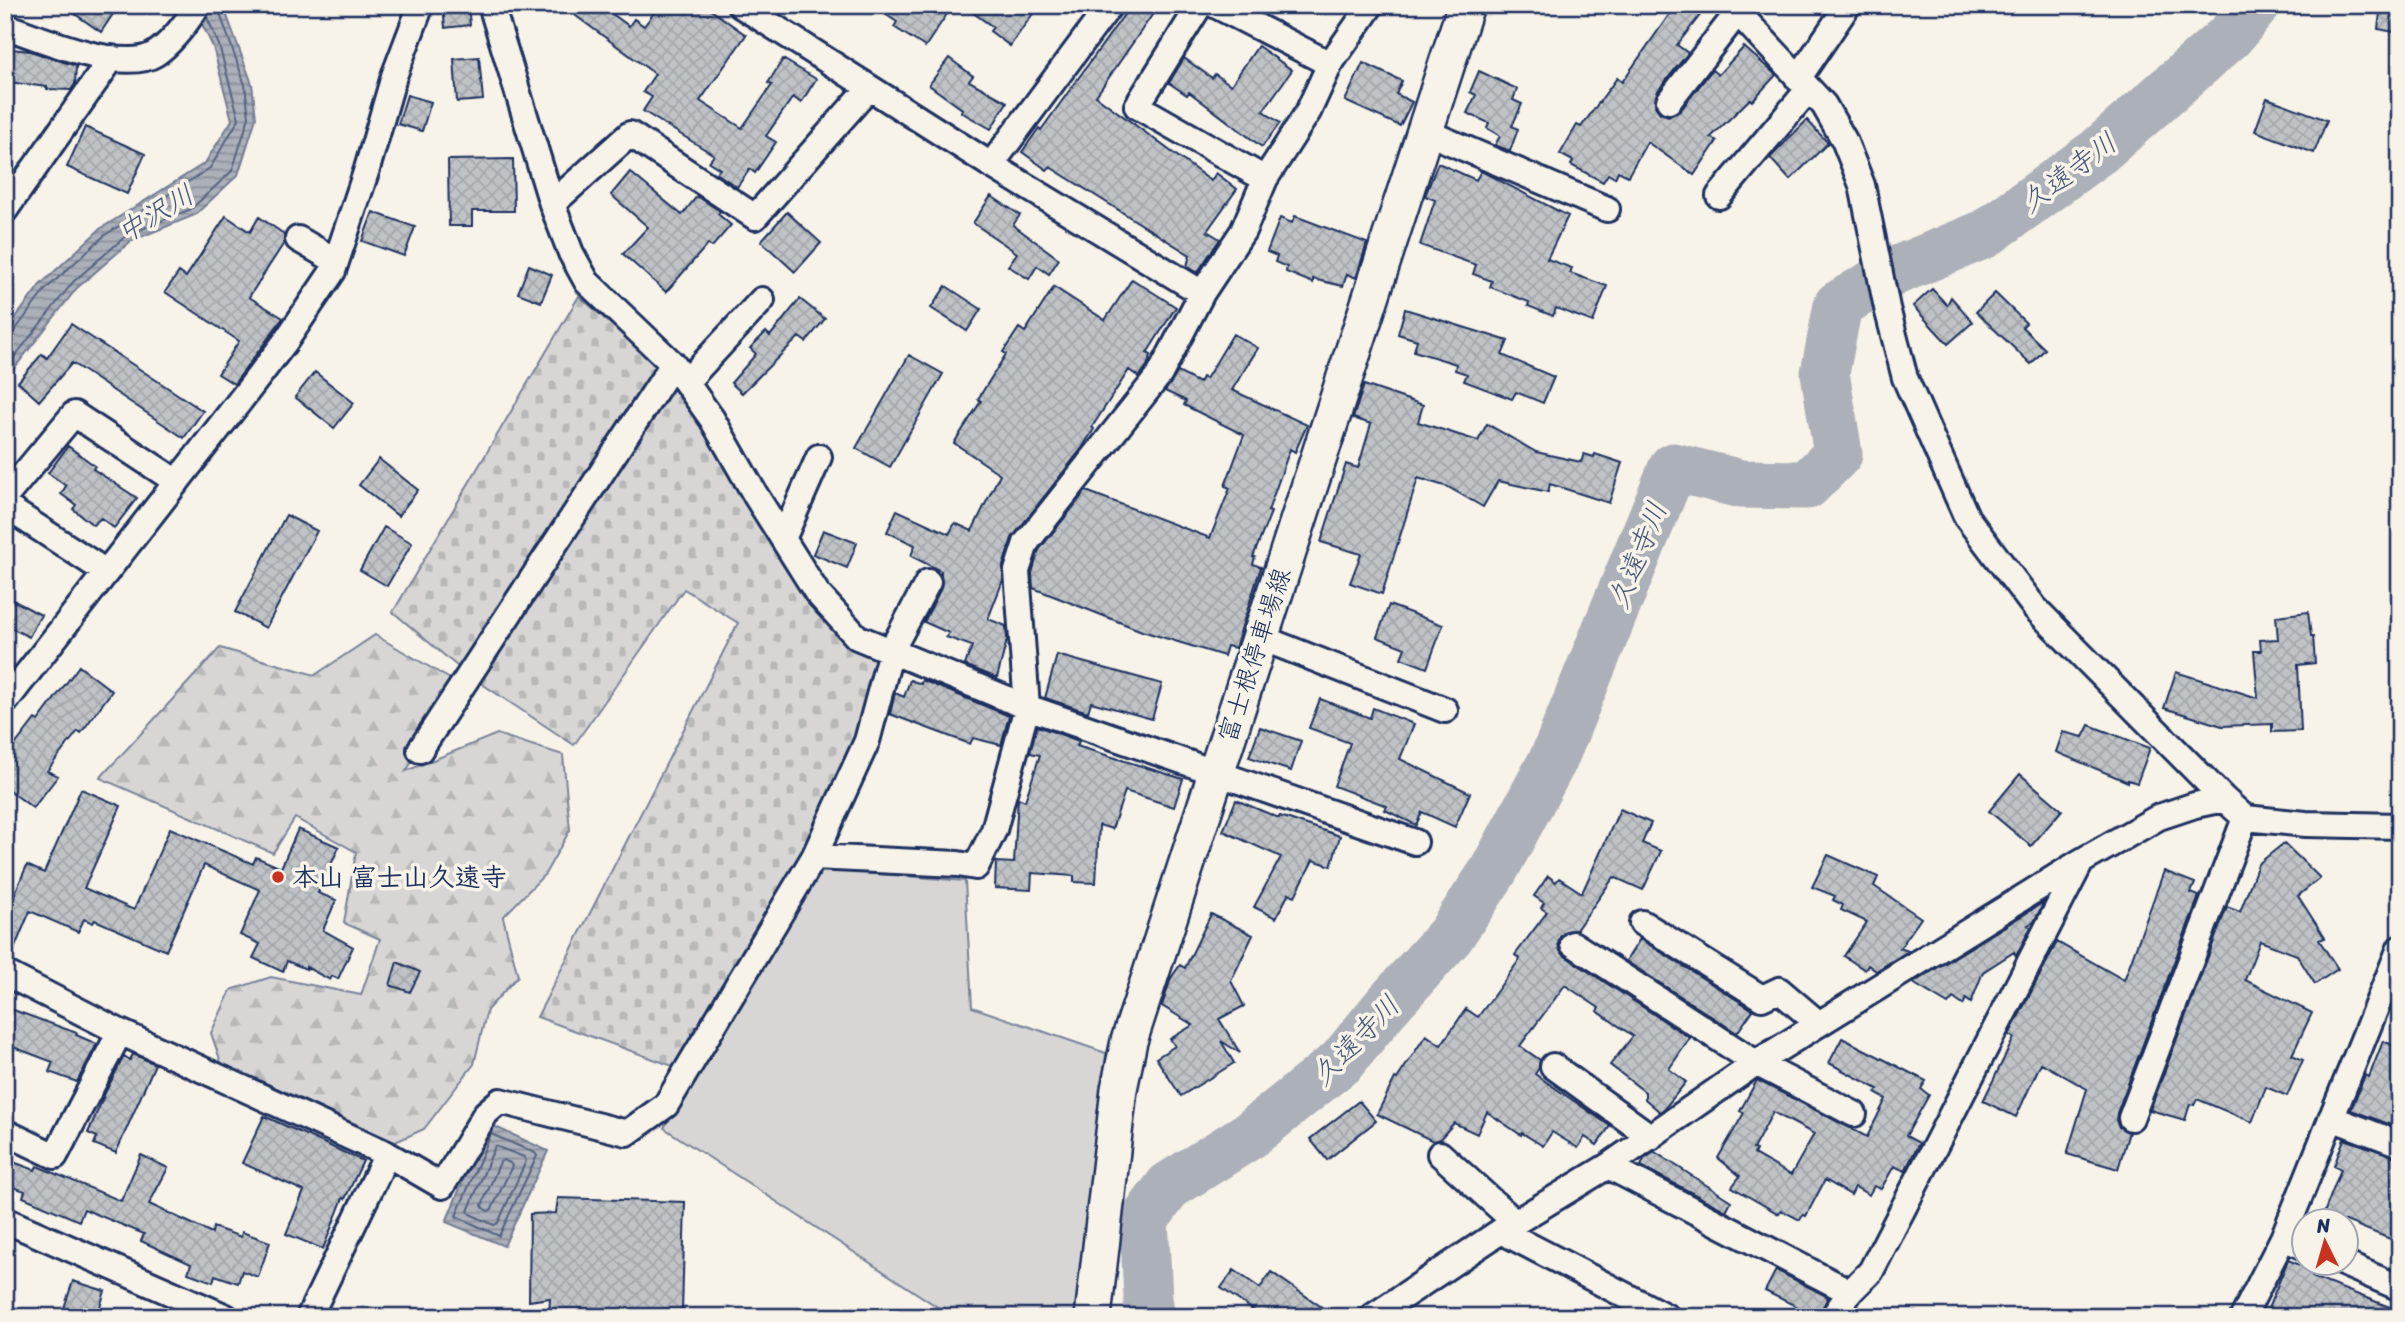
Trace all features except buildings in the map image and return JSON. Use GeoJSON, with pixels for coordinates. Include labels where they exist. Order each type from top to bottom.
{"type":"FeatureCollection","features":[{"type":"Feature","properties":{"kind":"main road","name":"富士根停車場線"},"geometry":{"type":"LineString","coordinates":[[1093,1317],[1119,1088],[1129,1041],[1466,5]]}},
{"type":"Feature","properties":{"kind":"street"},"geometry":{"type":"LineString","coordinates":[[5,702],[13,676],[106,572],[177,482],[285,342],[332,271],[367,169],[394,76],[421,5]]}},
{"type":"Feature","properties":{"kind":"street"},"geometry":{"type":"LineString","coordinates":[[491,5],[552,204],[571,253],[587,282],[680,373],[712,419],[756,496],[817,593],[857,637],[1027,707],[1415,842]]}},
{"type":"Feature","properties":{"kind":"street"},"geometry":{"type":"LineString","coordinates":[[740,5],[991,165],[1202,293]]}},
{"type":"Feature","properties":{"kind":"street"},"geometry":{"type":"LineString","coordinates":[[991,165],[1110,5]]}},
{"type":"Feature","properties":{"kind":"street"},"geometry":{"type":"LineString","coordinates":[[1200,5],[1137,106],[1265,179]]}},
{"type":"Feature","properties":{"kind":"street"},"geometry":{"type":"LineString","coordinates":[[1215,5],[1330,64]]}},
{"type":"Feature","properties":{"kind":"street"},"geometry":{"type":"LineString","coordinates":[[814,857],[976,867],[997,818],[1027,707],[1017,571],[1026,543],[1160,374],[1202,293],[1243,231],[1265,179],[1308,112],[1330,64],[1371,5]]}},
{"type":"Feature","properties":{"kind":"street"},"geometry":{"type":"LineString","coordinates":[[1719,197],[1803,84],[1848,5]]}},
{"type":"Feature","properties":{"kind":"street"},"geometry":{"type":"LineString","coordinates":[[1670,101],[1734,9],[1824,105],[1844,140],[1862,185],[1887,309],[1905,377],[1967,518],[2035,608],[2245,818],[2306,824],[2400,826]]}},
{"type":"Feature","properties":{"kind":"street"},"geometry":{"type":"LineString","coordinates":[[5,26],[93,56],[130,60],[154,55],[194,11]]}},
{"type":"Feature","properties":{"kind":"street"},"geometry":{"type":"LineString","coordinates":[[5,210],[111,58]]}},
{"type":"Feature","properties":{"kind":"street"},"geometry":{"type":"LineString","coordinates":[[552,204],[630,134],[755,217],[869,88]]}},
{"type":"Feature","properties":{"kind":"street"},"geometry":{"type":"LineString","coordinates":[[1424,131],[1606,209]]}},
{"type":"Feature","properties":{"kind":"street"},"geometry":{"type":"LineString","coordinates":[[298,239],[336,261]]}},
{"type":"Feature","properties":{"kind":"street"},"geometry":{"type":"LineString","coordinates":[[420,750],[680,373],[762,300]]}},
{"type":"Feature","properties":{"kind":"street"},"geometry":{"type":"LineString","coordinates":[[5,497],[74,414],[177,482]]}},
{"type":"Feature","properties":{"kind":"street"},"geometry":{"type":"LineString","coordinates":[[783,539],[819,457]]}},
{"type":"Feature","properties":{"kind":"street"},"geometry":{"type":"LineString","coordinates":[[5,506],[106,572]]}},
{"type":"Feature","properties":{"kind":"street"},"geometry":{"type":"LineString","coordinates":[[5,973],[120,1032],[387,1154],[442,1186],[486,1113],[500,1101],[627,1133],[666,1105],[814,857],[867,741],[891,651],[928,582]]}},
{"type":"Feature","properties":{"kind":"street"},"geometry":{"type":"LineString","coordinates":[[1259,637],[1445,710]]}},
{"type":"Feature","properties":{"kind":"street"},"geometry":{"type":"LineString","coordinates":[[1372,1317],[1508,1226],[1608,1166],[1756,1063],[2080,862],[2159,817],[2224,799]]}},
{"type":"Feature","properties":{"kind":"street"},"geometry":{"type":"LineString","coordinates":[[2131,1118],[2245,818]]}},
{"type":"Feature","properties":{"kind":"street"},"geometry":{"type":"LineString","coordinates":[[1833,1317],[1850,1292],[1871,1271],[2080,862]]}},
{"type":"Feature","properties":{"kind":"street"},"geometry":{"type":"LineString","coordinates":[[1642,923],[1762,998],[1779,990],[1819,1024]]}},
{"type":"Feature","properties":{"kind":"street"},"geometry":{"type":"LineString","coordinates":[[1573,944],[1756,1063],[1854,1114]]}},
{"type":"Feature","properties":{"kind":"street"},"geometry":{"type":"LineString","coordinates":[[2304,1206],[2331,1118],[2400,948]]}},
{"type":"Feature","properties":{"kind":"street"},"geometry":{"type":"LineString","coordinates":[[5,1132],[55,1156],[120,1032]]}},
{"type":"Feature","properties":{"kind":"street"},"geometry":{"type":"LineString","coordinates":[[1553,1066],[1651,1137]]}},
{"type":"Feature","properties":{"kind":"street"},"geometry":{"type":"LineString","coordinates":[[2331,1118],[2400,1144]]}},
{"type":"Feature","properties":{"kind":"street"},"geometry":{"type":"LineString","coordinates":[[309,1317],[387,1154]]}},
{"type":"Feature","properties":{"kind":"street"},"geometry":{"type":"LineString","coordinates":[[1440,1154],[1508,1226],[1667,1317]]}},
{"type":"Feature","properties":{"kind":"street"},"geometry":{"type":"LineString","coordinates":[[1608,1166],[1850,1292]]}},
{"type":"Feature","properties":{"kind":"street"},"geometry":{"type":"LineString","coordinates":[[5,1220],[226,1317]]}},
{"type":"Feature","properties":{"kind":"street"},"geometry":{"type":"LineString","coordinates":[[2243,1317],[2290,1246]]}},
{"type":"Feature","properties":{"kind":"street"},"geometry":{"type":"LineString","coordinates":[[2360,1271],[2400,1289]]}},
{"type":"Feature","properties":{"kind":"green space"},"geometry":{"type":"Polygon","coordinates":[[[579,296],[656,364],[724,455],[844,632],[893,663],[810,838],[681,1069],[537,1017],[738,623],[684,589],[574,745],[464,672],[393,612],[579,296]]]}},
{"type":"Feature","properties":{"kind":"green space"},"geometry":{"type":"Polygon","coordinates":[[[375,635],[462,686],[406,771],[497,734],[563,755],[570,830],[545,874],[503,917],[518,976],[487,1010],[474,1064],[424,1129],[389,1145],[226,1077],[211,1033],[231,990],[271,977],[361,995],[380,939],[344,923],[356,852],[295,818],[273,853],[100,778],[220,648],[315,675],[375,635]]]}},
{"type":"Feature","properties":{"kind":"green space"},"geometry":{"type":"Polygon","coordinates":[[[808,868],[965,881],[972,1007],[1106,1053],[1084,1317],[953,1317],[664,1128],[808,868]]]}},
{"type":"Feature","properties":{"kind":"water","name":"中沢川"},"geometry":{"type":"Polygon","coordinates":[[[193,5],[223,5],[252,84],[256,118],[238,175],[195,215],[131,241],[77,288],[5,380],[5,332],[40,285],[100,229],[205,163],[232,120],[213,47],[193,5]]]}},
{"type":"Feature","properties":{"kind":"water"},"geometry":{"type":"Polygon","coordinates":[[[487,1123],[548,1151],[504,1246],[446,1222],[487,1123]]]}},
{"type":"Feature","properties":{"kind":"waterway","name":"久遠寺川"},"geometry":{"type":"LineString","coordinates":[[1149,1317],[1144,1220],[1169,1186],[1250,1135],[1342,1061],[1450,936],[1494,870],[1554,758],[1673,467],[1741,484],[1807,485],[1838,454],[1825,373],[1838,305],[1895,271],[1985,234],[2099,151],[2230,36],[2256,5]]}},
{"type":"Feature","properties":{"kind":"place","name":"本山 富士山久遠寺"},"geometry":{"type":"Point","coordinates":[278,877]}}]}
